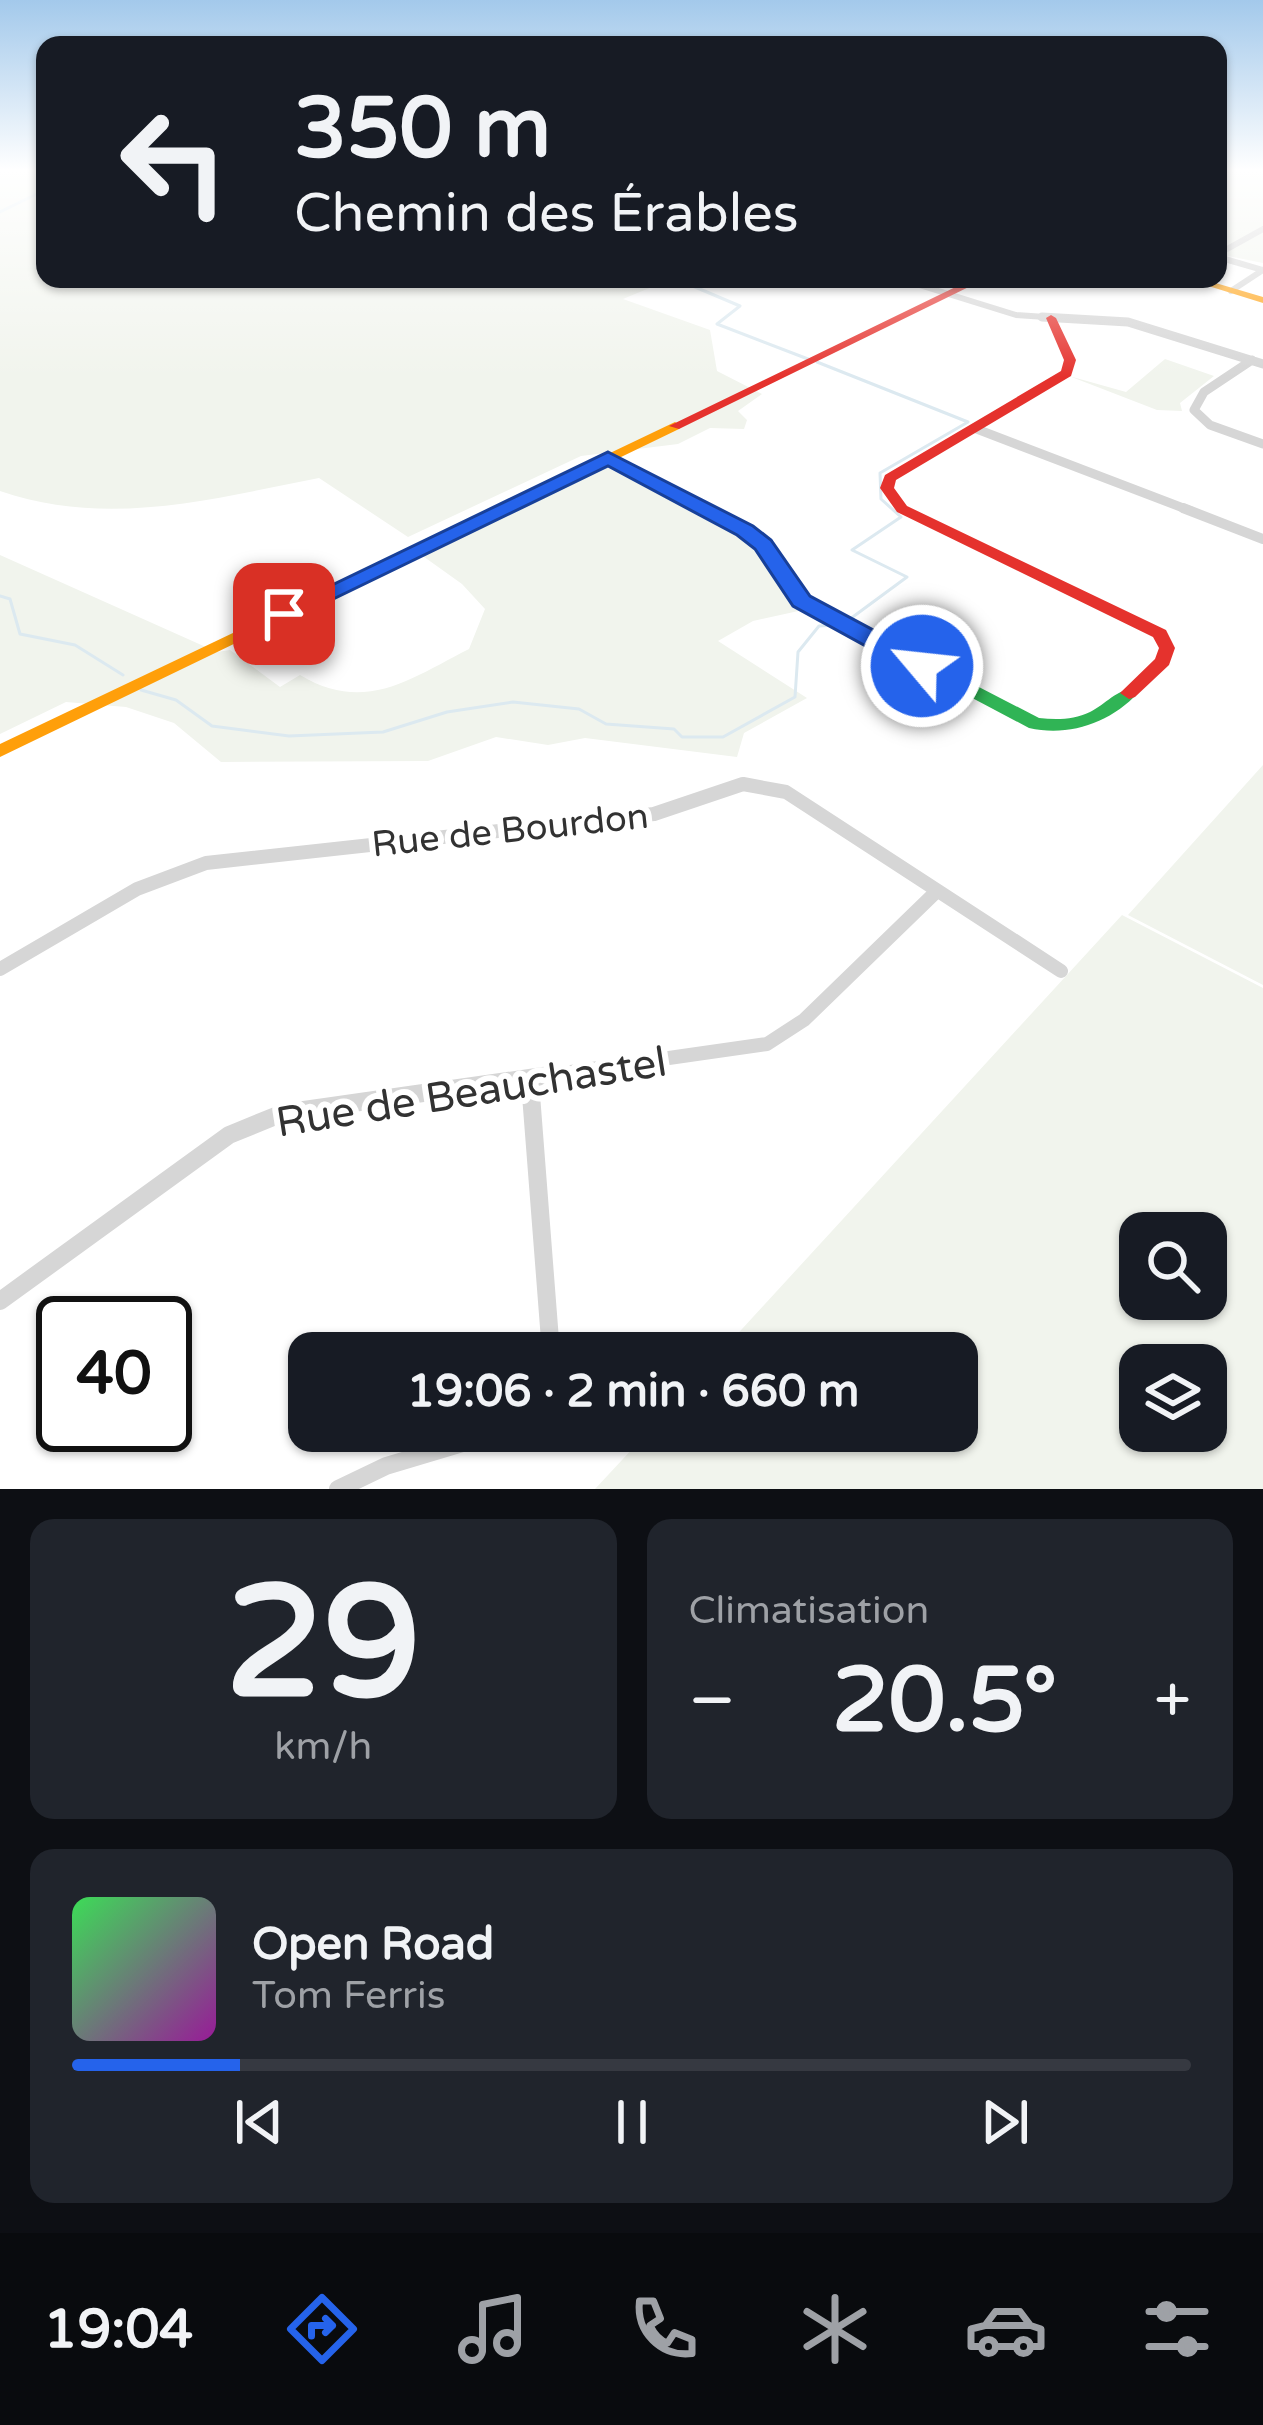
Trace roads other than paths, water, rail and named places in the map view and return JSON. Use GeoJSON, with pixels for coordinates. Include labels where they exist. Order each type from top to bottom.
{"type":"FeatureCollection","features":[{"type":"Feature","properties":{"kind":"street"},"geometry":{"type":"LineString","coordinates":[[1227,258],[1263,270]]}},
{"type":"Feature","properties":{"kind":"street"},"geometry":{"type":"LineString","coordinates":[[1231,291],[1263,270]]}},
{"type":"Feature","properties":{"kind":"street"},"geometry":{"type":"LineString","coordinates":[[926,288],[1000,312],[1128,322],[1258,362]]}},
{"type":"Feature","properties":{"kind":"street"},"geometry":{"type":"LineString","coordinates":[[0,751],[961,288]]}},
{"type":"Feature","properties":{"kind":"street"},"geometry":{"type":"LineString","coordinates":[[1221,288],[1263,300]]}},
{"type":"Feature","properties":{"kind":"street"},"geometry":{"type":"LineString","coordinates":[[608,458],[745,531],[763,545],[795,594],[821,612],[1035,724],[1066,729],[1094,723],[1162,661],[1167,648],[1160,634],[902,509],[887,488],[890,478],[1070,370],[1051,318]]}},
{"type":"Feature","properties":{"kind":"street"},"geometry":{"type":"LineString","coordinates":[[1258,362],[1204,392],[1194,410],[1210,425],[1263,444]]}},
{"type":"Feature","properties":{"kind":"street"},"geometry":{"type":"LineString","coordinates":[[974,428],[1263,539]]}},
{"type":"Feature","properties":{"kind":"street","name":"Rue de Bourdon"},"geometry":{"type":"LineString","coordinates":[[0,969],[137,889],[206,862],[654,814],[743,784],[786,792],[1061,971]]}},
{"type":"Feature","properties":{"kind":"street","name":"Rue de Beauchastel"},"geometry":{"type":"LineString","coordinates":[[0,1301],[229,1135],[283,1113],[530,1082],[767,1044],[804,1020],[937,891]]}},
{"type":"Feature","properties":{"kind":"street"},"geometry":{"type":"LineString","coordinates":[[530,1082],[549,1332]]}},
{"type":"Feature","properties":{"kind":"street"},"geometry":{"type":"LineString","coordinates":[[338,1489],[386,1466],[433,1452]]}},
{"type":"Feature","properties":{"kind":"waterway"},"geometry":{"type":"LineString","coordinates":[[697,288],[740,306],[717,324],[808,359]]}},
{"type":"Feature","properties":{"kind":"waterway"},"geometry":{"type":"LineString","coordinates":[[817,362],[968,422],[880,473],[881,499],[901,517],[852,550],[907,577],[850,619]]}},
{"type":"Feature","properties":{"kind":"waterway"},"geometry":{"type":"LineString","coordinates":[[0,596],[10,599],[20,634],[75,645],[123,675]]}},
{"type":"Feature","properties":{"kind":"waterway"},"geometry":{"type":"LineString","coordinates":[[141,690],[176,700],[212,726],[289,736],[383,732],[447,712],[513,702],[579,709],[606,724],[674,729],[682,737],[723,737],[795,697],[798,652],[819,626],[836,625]]}}]}
